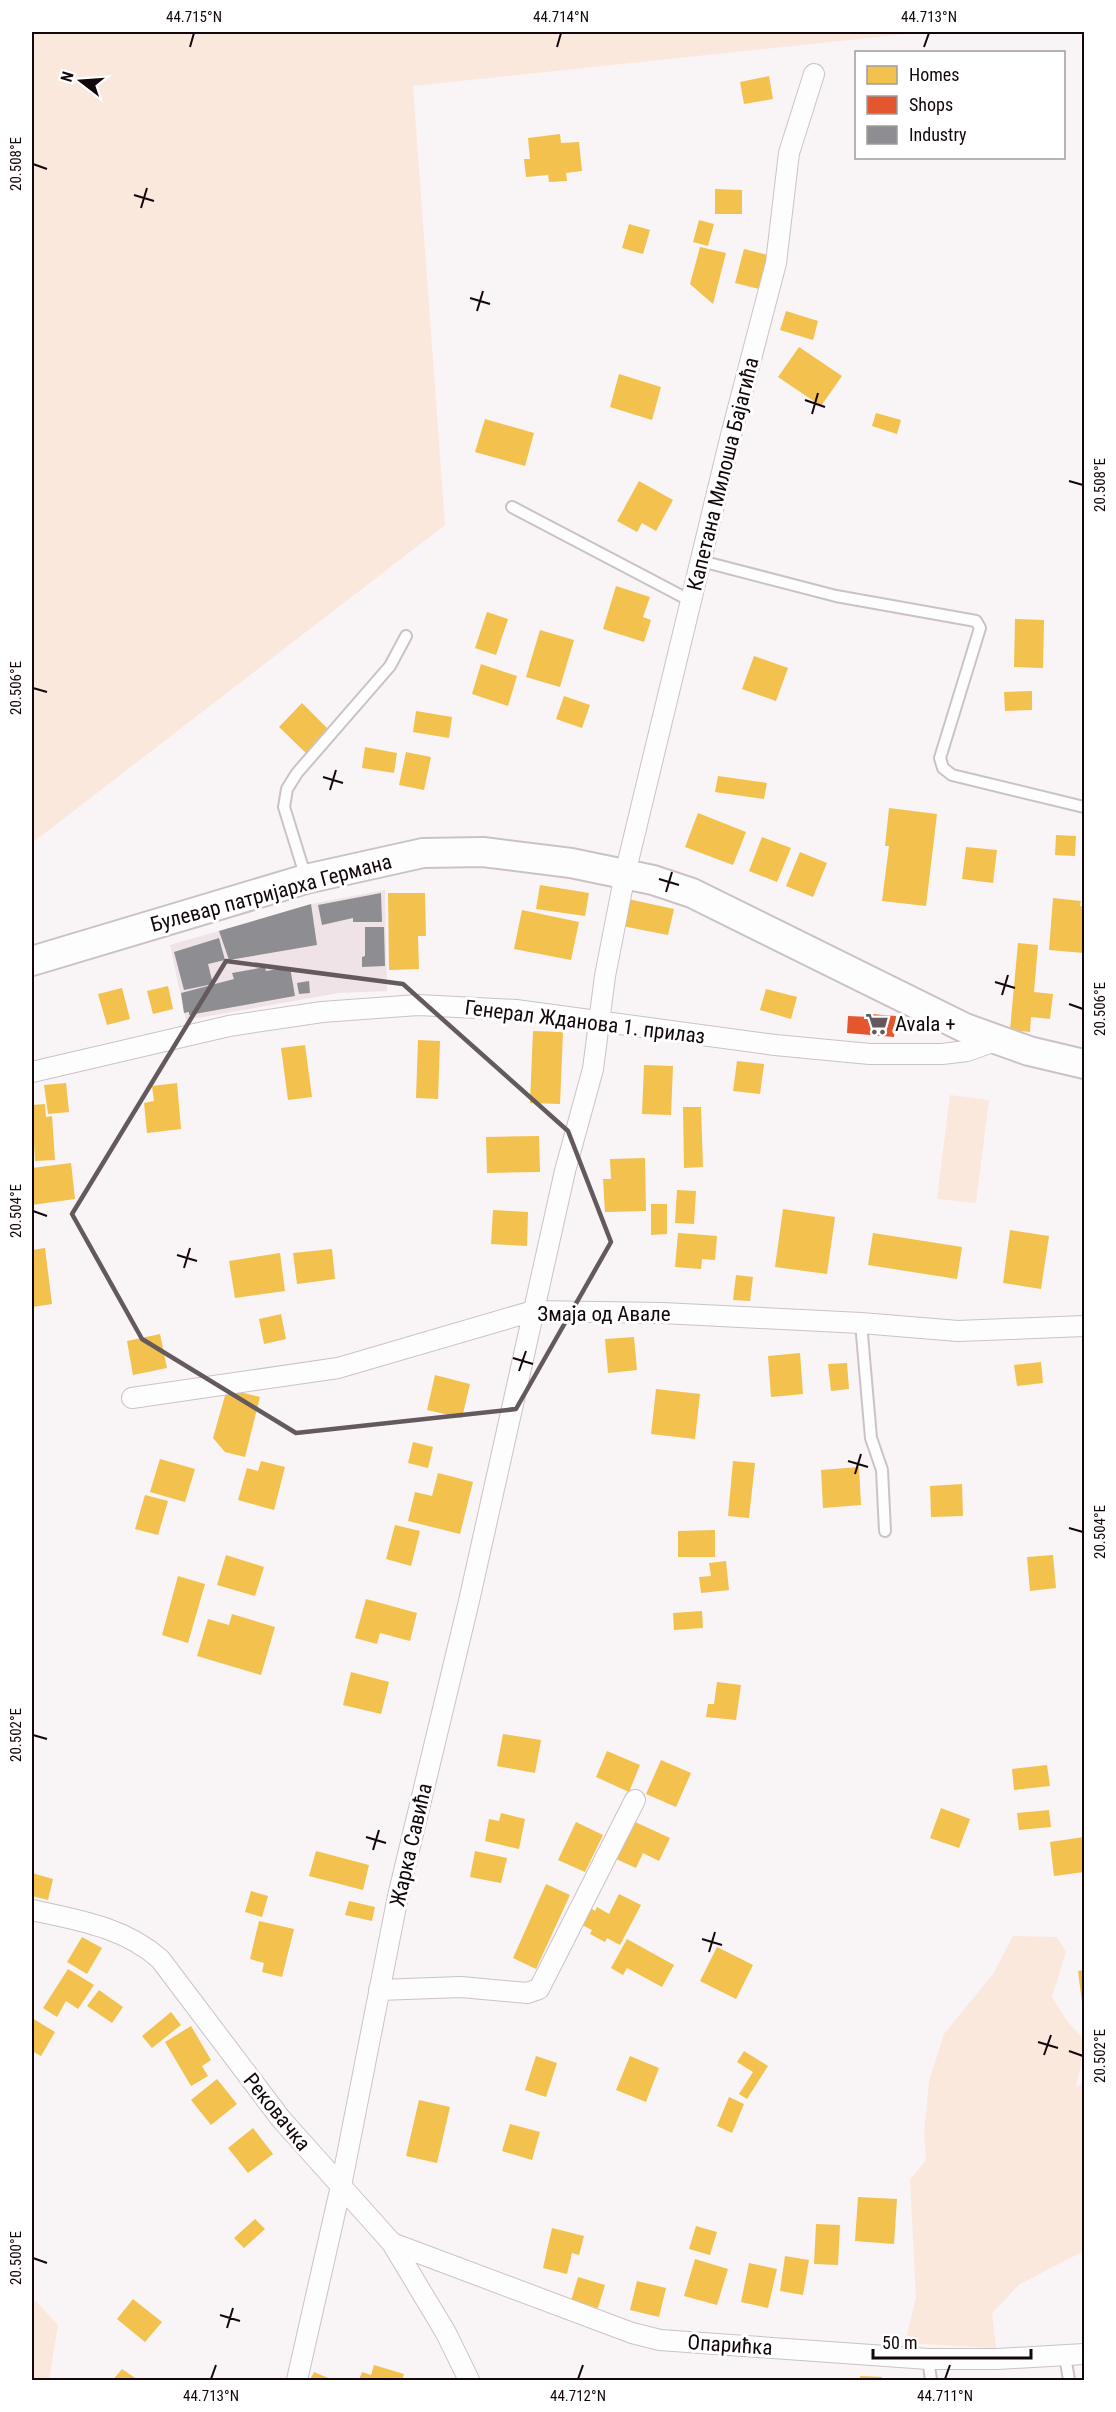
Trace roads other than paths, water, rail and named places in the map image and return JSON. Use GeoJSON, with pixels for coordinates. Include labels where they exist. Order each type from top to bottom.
{"type":"FeatureCollection","features":[{"type":"Feature","properties":{"kind":"main road","name":"Булевар патријарха Германа"},"geometry":{"type":"LineString","coordinates":[[32,961],[306,879],[423,853],[483,852],[571,863],[625,874],[692,893],[939,1016],[1029,1051],[1084,1064]]}},
{"type":"Feature","properties":{"kind":"street","name":"Капетана Милоша Бајагића"},"geometry":{"type":"LineString","coordinates":[[599,1020],[605,976],[625,874],[730,439],[776,264],[789,153],[814,74]]}},
{"type":"Feature","properties":{"kind":"street","name":"Генерал Жданова 1. прилаз"},"geometry":{"type":"LineString","coordinates":[[32,1072],[229,1026],[368,1007],[418,1005],[516,1010],[754,1042],[870,1054],[942,1054],[967,1051],[998,1040]]}},
{"type":"Feature","properties":{"kind":"street","name":"Жарка Савића"},"geometry":{"type":"LineString","coordinates":[[297,2380],[341,2186],[398,1896],[469,1601],[565,1171],[593,1070],[599,1020]]}},
{"type":"Feature","properties":{"kind":"street","name":"Змаја од Авале"},"geometry":{"type":"LineString","coordinates":[[132,1398],[338,1368],[533,1311],[662,1313],[861,1323],[958,1331],[1084,1326]]}},
{"type":"Feature","properties":{"kind":"street"},"geometry":{"type":"LineString","coordinates":[[379,1990],[461,1987],[527,1993],[539,1989],[635,1800]]}},
{"type":"Feature","properties":{"kind":"street","name":"Рековачка"},"geometry":{"type":"LineString","coordinates":[[32,1910],[95,1924],[123,1935],[149,1949],[160,1959],[280,2119],[392,2243],[446,2333],[469,2380]]}},
{"type":"Feature","properties":{"kind":"street","name":"Опарићка"},"geometry":{"type":"LineString","coordinates":[[392,2243],[632,2332],[660,2340],[928,2359],[1075,2355]]}},
{"type":"Feature","properties":{"kind":"lane"},"geometry":{"type":"LineString","coordinates":[[512,507],[691,601]]}},
{"type":"Feature","properties":{"kind":"lane"},"geometry":{"type":"LineString","coordinates":[[701,561],[836,596],[976,621],[980,628],[940,758],[943,768],[952,775],[1084,807]]}},
{"type":"Feature","properties":{"kind":"lane"},"geometry":{"type":"LineString","coordinates":[[306,879],[284,807],[287,789],[297,773],[390,666],[406,636]]}},
{"type":"Feature","properties":{"kind":"lane"},"geometry":{"type":"LineString","coordinates":[[861,1323],[871,1438],[882,1470],[885,1531]]}},
{"type":"Feature","properties":{"kind":"lane"},"geometry":{"type":"LineString","coordinates":[[1069,2380],[1075,2355]]}},
{"type":"Feature","properties":{"kind":"lane"},"geometry":{"type":"LineString","coordinates":[[928,2359],[931,2380]]}},
{"type":"Feature","properties":{"kind":"place","name":"Avala +"},"geometry":{"type":"Point","coordinates":[877,1024]}}]}
